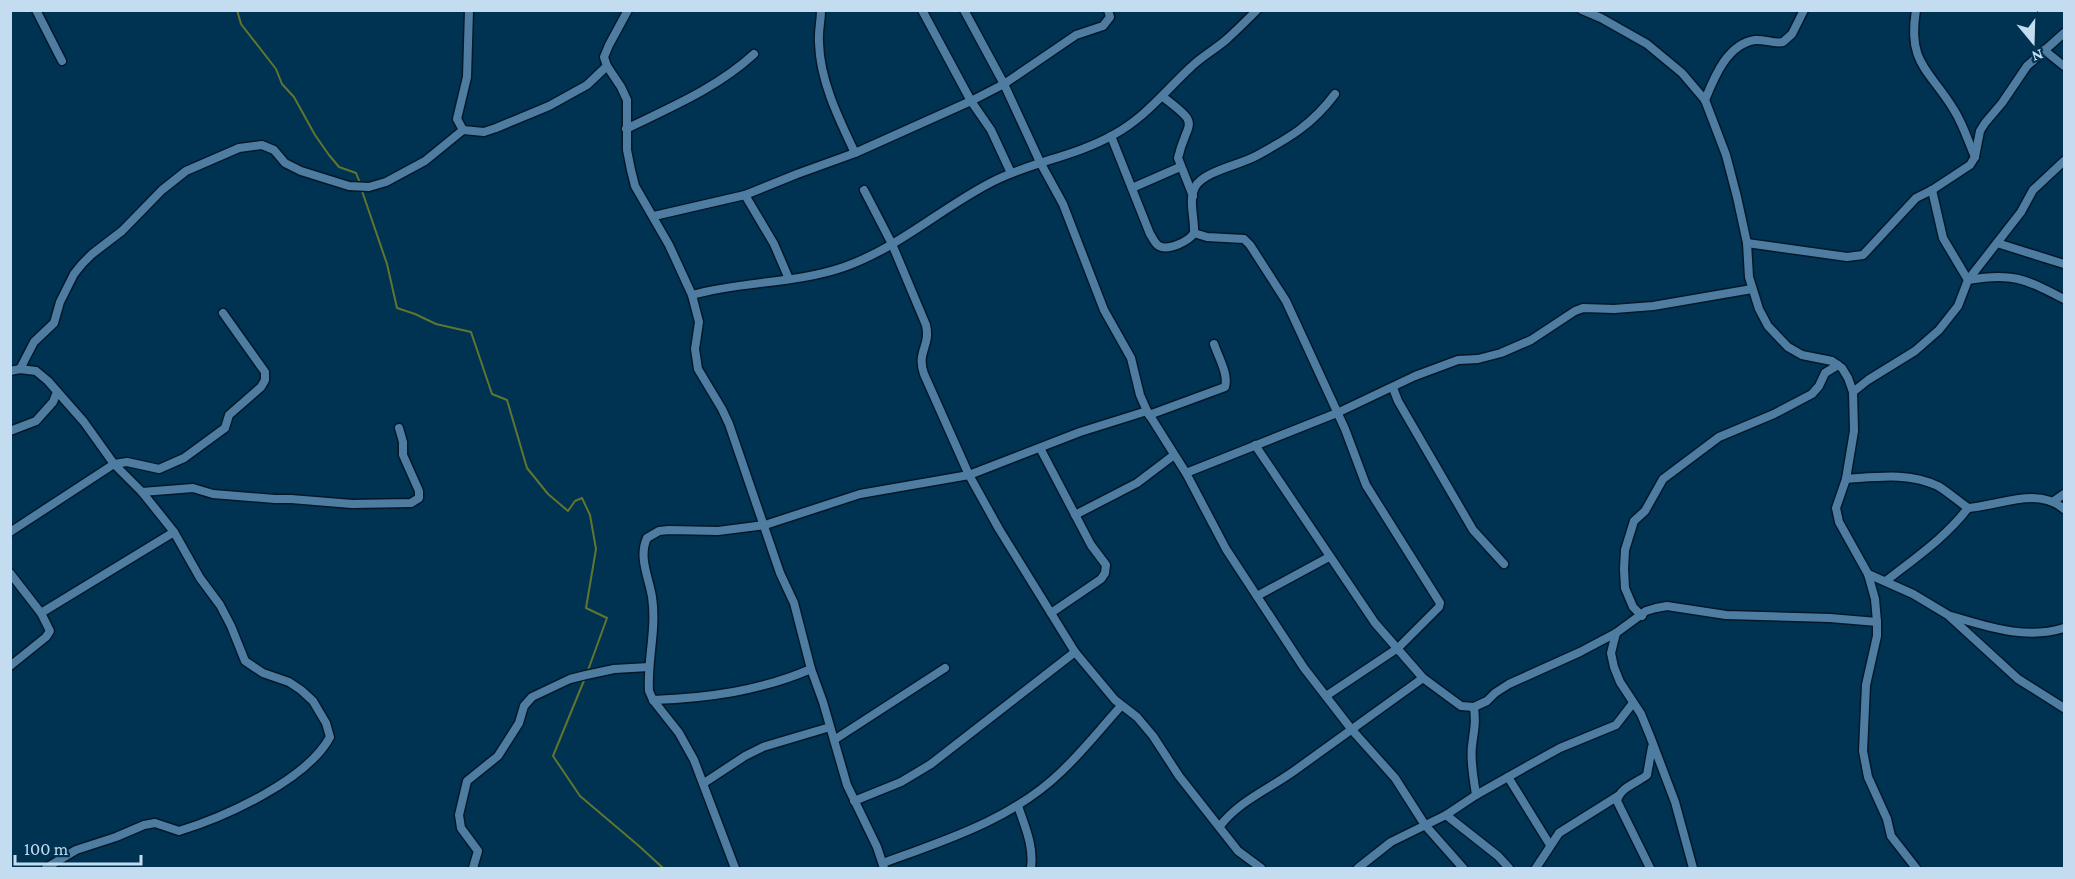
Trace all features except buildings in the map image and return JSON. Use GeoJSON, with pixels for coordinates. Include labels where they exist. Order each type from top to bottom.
{"type":"FeatureCollection","features":[{"type":"Feature","properties":{"kind":"street"},"geometry":{"type":"LineString","coordinates":[[36,10],[62,61]]}},
{"type":"Feature","properties":{"kind":"street"},"geometry":{"type":"LineString","coordinates":[[463,130],[457,119],[467,77],[469,10]]}},
{"type":"Feature","properties":{"kind":"street"},"geometry":{"type":"LineString","coordinates":[[628,10],[604,57],[627,100],[627,150],[635,186],[654,216],[692,296],[699,322],[695,349],[698,369],[729,424],[780,573],[794,603],[842,771],[883,866],[967,832],[1018,806],[1062,772],[1120,706]]}},
{"type":"Feature","properties":{"kind":"street"},"geometry":{"type":"LineString","coordinates":[[821,10],[818,42],[821,65],[839,119],[855,153]]}},
{"type":"Feature","properties":{"kind":"street"},"geometry":{"type":"LineString","coordinates":[[922,10],[971,101],[991,130],[1011,173]]}},
{"type":"Feature","properties":{"kind":"street"},"geometry":{"type":"LineString","coordinates":[[964,10],[1004,84],[1040,162],[1063,204],[1109,323],[1131,358],[1140,395],[1148,413],[1186,473],[1226,549],[1304,668],[1352,730],[1395,778],[1425,825],[1463,868]]}},
{"type":"Feature","properties":{"kind":"street"},"geometry":{"type":"LineString","coordinates":[[654,216],[745,195],[855,153],[971,101],[1004,84],[1076,35],[1104,26],[1110,17],[1108,10]]}},
{"type":"Feature","properties":{"kind":"street"},"geometry":{"type":"LineString","coordinates":[[692,296],[843,267],[892,244],[987,184],[1040,162],[1089,147],[1111,136],[1139,119],[1196,62],[1227,39],[1257,10]]}},
{"type":"Feature","properties":{"kind":"street"},"geometry":{"type":"LineString","coordinates":[[1582,10],[1647,44],[1682,73],[1705,100],[1726,155],[1747,243],[1747,264],[1752,289],[1768,326],[1788,347],[1816,360],[1832,361],[1848,378],[1853,392],[1854,431],[1846,479],[1836,508],[1839,522],[1868,574],[1875,599],[1877,622],[1877,636],[1866,685],[1863,751],[1868,777],[1887,819],[1891,836],[1916,868]]}},
{"type":"Feature","properties":{"kind":"street"},"geometry":{"type":"LineString","coordinates":[[1705,100],[1718,70],[1730,54],[1747,42],[1757,40],[1783,42],[1792,34],[1804,10]]}},
{"type":"Feature","properties":{"kind":"street"},"geometry":{"type":"LineString","coordinates":[[1916,10],[1912,32],[1917,57],[1921,66],[1956,112],[1975,157]]}},
{"type":"Feature","properties":{"kind":"street"},"geometry":{"type":"LineString","coordinates":[[1747,243],[1855,257],[1866,252],[1916,198],[1970,165],[1975,157],[1980,131],[1984,123],[2002,103],[2027,66],[2064,33]]}},
{"type":"Feature","properties":{"kind":"street"},"geometry":{"type":"LineString","coordinates":[[2044,50],[2064,66]]}},
{"type":"Feature","properties":{"kind":"street"},"geometry":{"type":"LineString","coordinates":[[626,129],[717,83],[738,69],[754,54]]}},
{"type":"Feature","properties":{"kind":"street"},"geometry":{"type":"LineString","coordinates":[[20,369],[34,342],[54,323],[60,302],[74,274],[82,264],[122,231],[170,182],[186,171],[239,148],[262,145],[274,150],[285,163],[301,171],[349,186],[369,187],[386,182],[425,161],[463,130],[484,132],[549,106],[587,84],[607,66]]}},
{"type":"Feature","properties":{"kind":"street"},"geometry":{"type":"LineString","coordinates":[[1111,136],[1146,224],[1158,246],[1164,248],[1188,240],[1194,233],[1194,189],[1207,177],[1248,160],[1304,128],[1320,114],[1335,94]]}},
{"type":"Feature","properties":{"kind":"street"},"geometry":{"type":"LineString","coordinates":[[1163,97],[1190,121],[1190,127],[1178,158],[1193,196]]}},
{"type":"Feature","properties":{"kind":"street"},"geometry":{"type":"LineString","coordinates":[[1853,392],[1915,351],[1939,330],[1958,306],[1968,280],[2021,212],[2038,184],[2064,161]]}},
{"type":"Feature","properties":{"kind":"street"},"geometry":{"type":"LineString","coordinates":[[1132,188],[1180,167]]}},
{"type":"Feature","properties":{"kind":"street"},"geometry":{"type":"LineString","coordinates":[[864,190],[892,244],[923,317],[929,339],[921,357],[921,364],[969,475],[1004,537],[1075,651],[1120,706],[1137,717],[1153,736],[1179,776],[1238,850],[1261,868]]}},
{"type":"Feature","properties":{"kind":"street"},"geometry":{"type":"LineString","coordinates":[[1932,190],[1943,238],[1968,280]]}},
{"type":"Feature","properties":{"kind":"street"},"geometry":{"type":"LineString","coordinates":[[745,195],[769,235],[789,279]]}},
{"type":"Feature","properties":{"kind":"street"},"geometry":{"type":"LineString","coordinates":[[1194,233],[1207,237],[1244,239],[1250,245],[1286,301],[1345,429],[1366,485],[1440,603],[1398,648],[1326,696]]}},
{"type":"Feature","properties":{"kind":"street"},"geometry":{"type":"LineString","coordinates":[[1997,243],[2064,264]]}},
{"type":"Feature","properties":{"kind":"street"},"geometry":{"type":"LineString","coordinates":[[1968,280],[2005,276],[2029,282],[2064,299]]}},
{"type":"Feature","properties":{"kind":"street"},"geometry":{"type":"LineString","coordinates":[[1186,473],[1337,413],[1415,376],[1458,360],[1478,359],[1501,353],[1531,340],[1583,308],[1614,309],[1653,306],[1752,289]]}},
{"type":"Feature","properties":{"kind":"street"},"geometry":{"type":"LineString","coordinates":[[10,532],[114,464],[127,462],[159,469],[184,458],[225,428],[229,415],[261,387],[265,380],[265,372],[223,313]]}},
{"type":"Feature","properties":{"kind":"street"},"geometry":{"type":"LineString","coordinates":[[735,868],[704,783],[679,733],[653,700],[649,691],[653,623],[652,597],[643,550],[647,538],[659,531],[718,531],[765,525],[860,494],[969,475],[1080,432],[1148,413],[1225,387],[1225,376],[1214,344]]}},
{"type":"Feature","properties":{"kind":"street"},"geometry":{"type":"LineString","coordinates":[[1642,616],[1633,607],[1625,588],[1625,550],[1634,521],[1645,511],[1663,479],[1719,437],[1774,414],[1812,394],[1825,373],[1838,365]]}},
{"type":"Feature","properties":{"kind":"street"},"geometry":{"type":"LineString","coordinates":[[10,371],[20,369],[36,371],[44,376],[84,422],[114,464],[142,492],[174,532],[231,626],[245,661],[263,673],[289,682],[301,690],[317,707],[326,723],[330,737],[326,744],[289,778],[266,794],[224,814],[179,831],[155,823],[144,825],[76,850],[46,868]]}},
{"type":"Feature","properties":{"kind":"street"},"geometry":{"type":"LineString","coordinates":[[1393,388],[1398,401],[1473,530],[1504,564]]}},
{"type":"Feature","properties":{"kind":"street"},"geometry":{"type":"LineString","coordinates":[[10,431],[36,421],[53,402],[57,392]]}},
{"type":"Feature","properties":{"kind":"street"},"geometry":{"type":"LineString","coordinates":[[142,492],[193,488],[213,494],[275,499],[352,504],[411,503],[419,498],[419,491],[404,455],[399,428]]}},
{"type":"Feature","properties":{"kind":"street"},"geometry":{"type":"LineString","coordinates":[[1256,445],[1375,623],[1423,678],[1461,706],[1474,707],[1487,701],[1509,684],[1616,633],[1646,611],[1667,606],[1726,615],[1830,618],[1877,622]]}},
{"type":"Feature","properties":{"kind":"street"},"geometry":{"type":"LineString","coordinates":[[1040,448],[1095,551],[1105,561],[1106,570],[1101,579],[1051,613]]}},
{"type":"Feature","properties":{"kind":"street"},"geometry":{"type":"LineString","coordinates":[[1075,514],[1137,483],[1174,455]]}},
{"type":"Feature","properties":{"kind":"street"},"geometry":{"type":"LineString","coordinates":[[1846,479],[1898,476],[1917,478],[1939,487],[1968,508]]}},
{"type":"Feature","properties":{"kind":"street"},"geometry":{"type":"LineString","coordinates":[[2054,501],[2064,494]]}},
{"type":"Feature","properties":{"kind":"street"},"geometry":{"type":"LineString","coordinates":[[1886,581],[1935,544],[1954,526],[1968,508],[2006,500],[2043,499],[2054,501],[2064,509]]}},
{"type":"Feature","properties":{"kind":"street"},"geometry":{"type":"LineString","coordinates":[[41,612],[174,532]]}},
{"type":"Feature","properties":{"kind":"street"},"geometry":{"type":"LineString","coordinates":[[1257,596],[1329,556]]}},
{"type":"Feature","properties":{"kind":"street"},"geometry":{"type":"LineString","coordinates":[[10,573],[41,612],[50,633],[10,666]]}},
{"type":"Feature","properties":{"kind":"street"},"geometry":{"type":"LineString","coordinates":[[1868,574],[1913,594],[1948,615],[2018,679],[2064,708]]}},
{"type":"Feature","properties":{"kind":"street"},"geometry":{"type":"LineString","coordinates":[[1948,615],[1994,629],[2017,633],[2037,634],[2064,628]]}},
{"type":"Feature","properties":{"kind":"street"},"geometry":{"type":"LineString","coordinates":[[1616,633],[1612,643],[1612,660],[1620,682],[1641,714],[1653,744],[1675,802],[1693,868]]}},
{"type":"Feature","properties":{"kind":"street"},"geometry":{"type":"LineString","coordinates":[[854,801],[901,782],[931,764],[1075,651]]}},
{"type":"Feature","properties":{"kind":"street"},"geometry":{"type":"LineString","coordinates":[[473,868],[477,847],[464,833],[459,815],[467,781],[498,756],[519,723],[524,706],[532,697],[570,679],[614,669],[649,667]]}},
{"type":"Feature","properties":{"kind":"street"},"geometry":{"type":"LineString","coordinates":[[834,740],[945,668]]}},
{"type":"Feature","properties":{"kind":"street"},"geometry":{"type":"LineString","coordinates":[[653,700],[740,692],[811,669]]}},
{"type":"Feature","properties":{"kind":"street"},"geometry":{"type":"LineString","coordinates":[[1220,826],[1240,806],[1293,772],[1423,678]]}},
{"type":"Feature","properties":{"kind":"street"},"geometry":{"type":"LineString","coordinates":[[1358,868],[1391,842],[1446,815],[1476,795],[1560,748],[1616,725],[1634,703]]}},
{"type":"Feature","properties":{"kind":"street"},"geometry":{"type":"LineString","coordinates":[[1474,707],[1476,725],[1472,745],[1472,762],[1476,795]]}},
{"type":"Feature","properties":{"kind":"street"},"geometry":{"type":"LineString","coordinates":[[704,783],[763,747],[830,727]]}},
{"type":"Feature","properties":{"kind":"street"},"geometry":{"type":"LineString","coordinates":[[1536,868],[1559,834],[1647,775],[1653,744]]}},
{"type":"Feature","properties":{"kind":"street"},"geometry":{"type":"LineString","coordinates":[[1508,777],[1550,845]]}},
{"type":"Feature","properties":{"kind":"street"},"geometry":{"type":"LineString","coordinates":[[1618,796],[1620,809],[1650,868]]}},
{"type":"Feature","properties":{"kind":"street"},"geometry":{"type":"LineString","coordinates":[[1018,806],[1032,852],[1031,868]]}},
{"type":"Feature","properties":{"kind":"street"},"geometry":{"type":"LineString","coordinates":[[1446,815],[1498,856],[1509,868]]}},
{"type":"Feature","properties":{"kind":"waterway"},"geometry":{"type":"LineString","coordinates":[[237,10],[241,24],[276,69],[282,84],[294,97],[329,155],[339,167],[356,173],[360,183]]}},
{"type":"Feature","properties":{"kind":"waterway"},"geometry":{"type":"LineString","coordinates":[[361,188],[387,264],[397,308],[436,324],[471,332],[492,394],[507,400],[527,468],[548,494],[568,511],[575,501],[582,498],[590,515],[596,549],[586,608],[607,618],[587,673]]}},
{"type":"Feature","properties":{"kind":"waterway"},"geometry":{"type":"LineString","coordinates":[[585,678],[553,756],[580,796],[663,868]]}}]}
